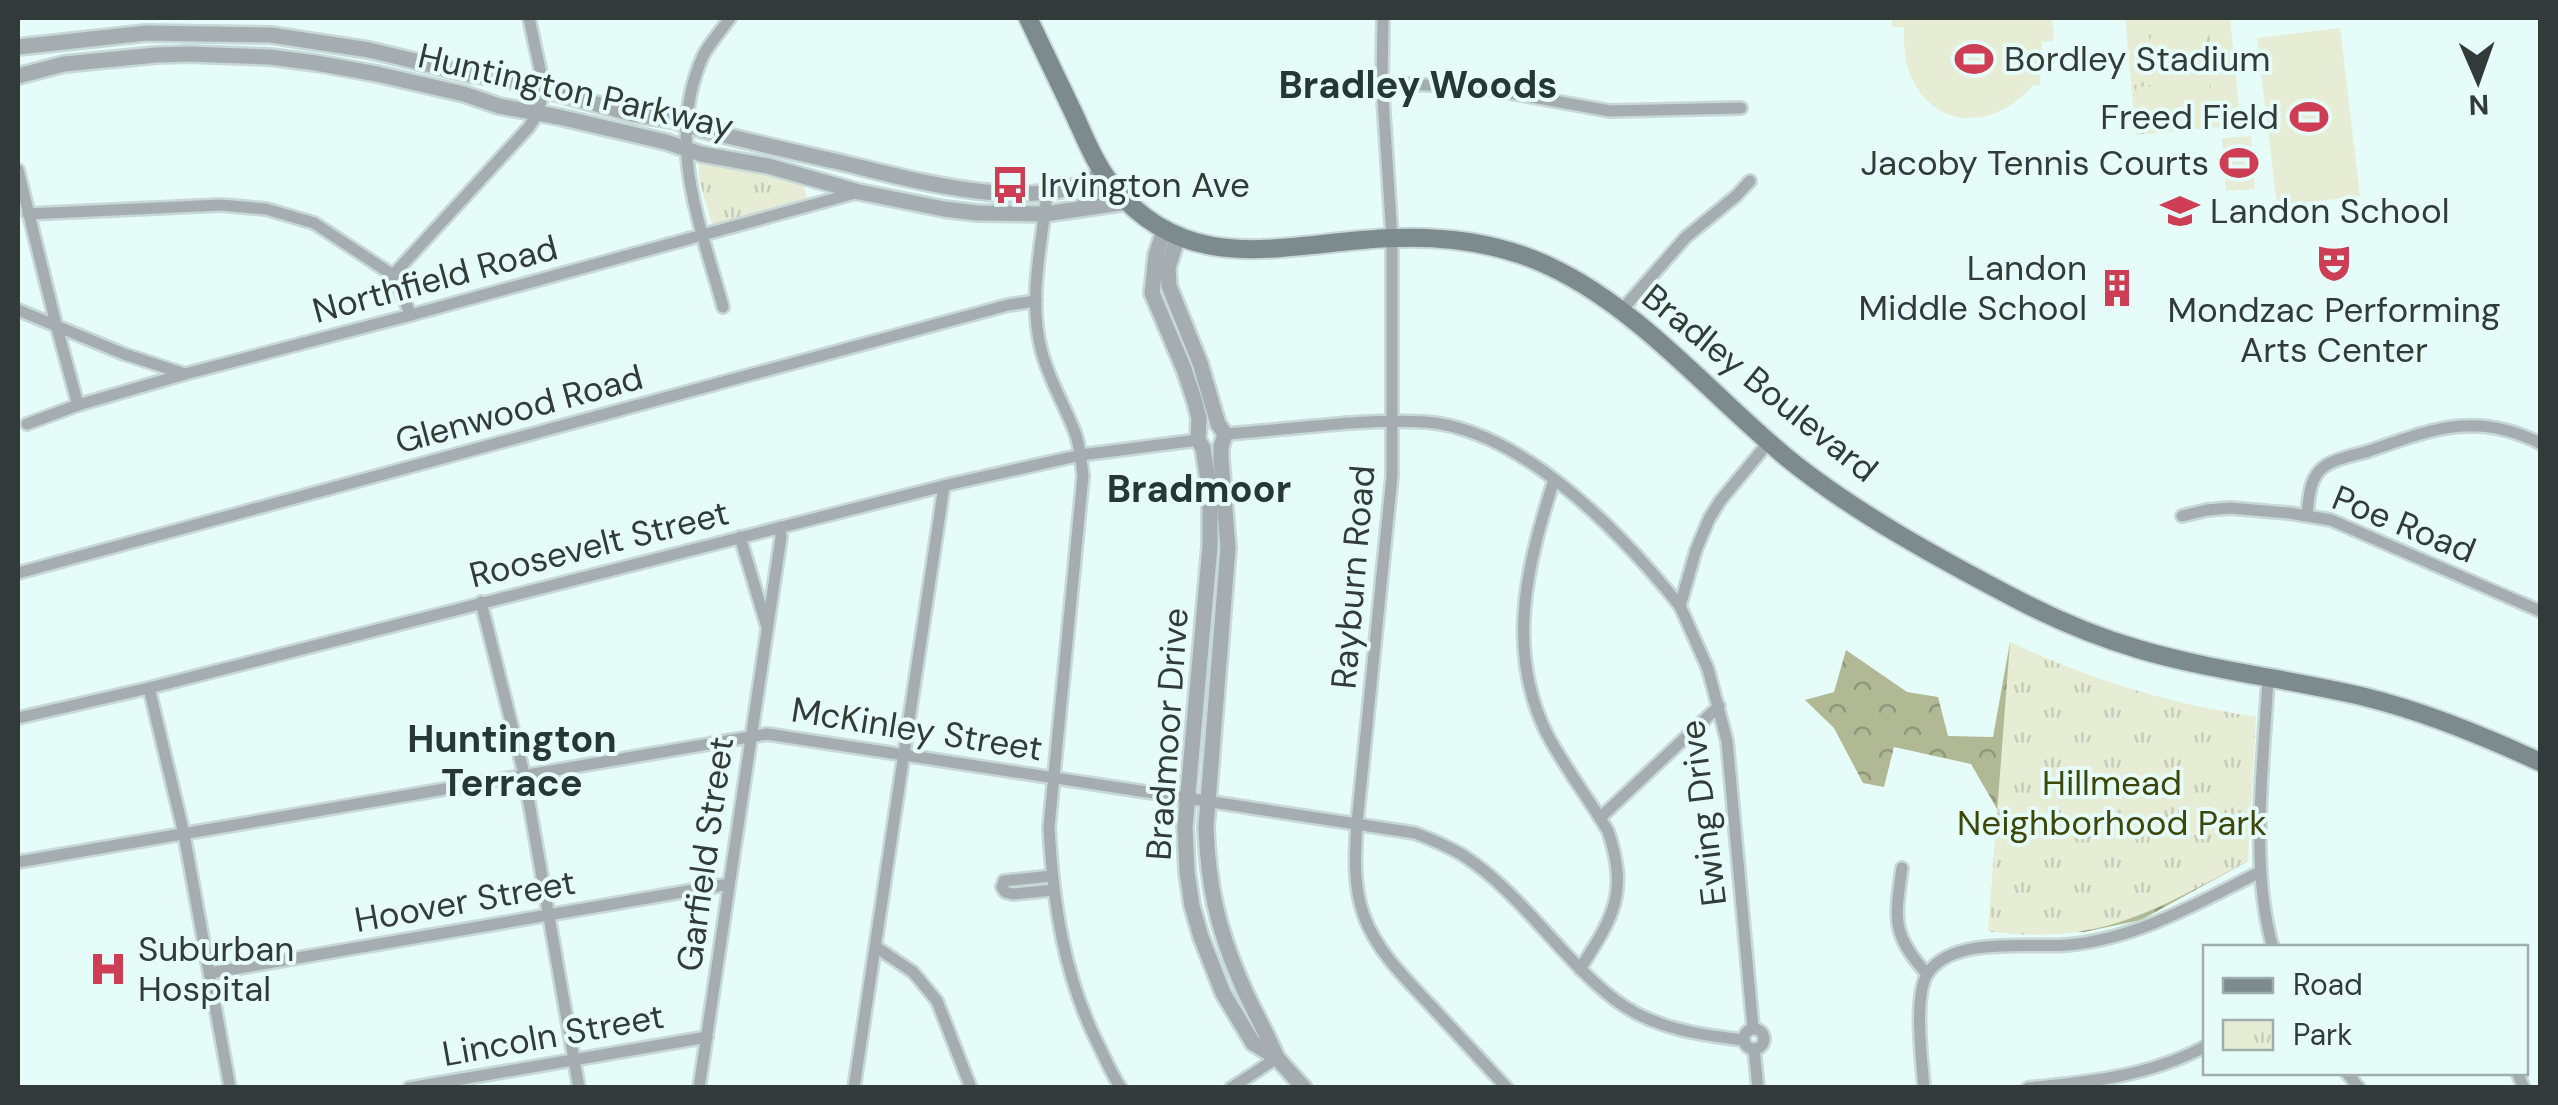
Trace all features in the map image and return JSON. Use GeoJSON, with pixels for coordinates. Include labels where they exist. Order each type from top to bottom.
{"type":"FeatureCollection","features":[{"type":"Feature","properties":{"kind":"main road","name":"Bradley Boulevard"},"geometry":{"type":"LineString","coordinates":[[1028,18],[1106,177],[1127,202],[1171,234],[1212,246],[1247,250],[1392,238],[1455,240],[1505,249],[1571,277],[1621,311],[1814,478],[1874,518],[2018,600],[2141,650],[2393,705],[2471,732],[2540,762]]}},
{"type":"Feature","properties":{"kind":"street"},"geometry":{"type":"LineString","coordinates":[[393,275],[538,113],[544,88],[529,18]]}},
{"type":"Feature","properties":{"kind":"street"},"geometry":{"type":"LineString","coordinates":[[723,307],[688,175],[685,148],[690,98],[704,54],[730,18]]}},
{"type":"Feature","properties":{"kind":"street","name":"Rayburn Road"},"geometry":{"type":"LineString","coordinates":[[1383,18],[1382,82],[1392,238],[1392,476],[1357,823],[1358,890],[1376,942],[1396,969],[1507,1088]]}},
{"type":"Feature","properties":{"kind":"street","name":"Huntington Parkway"},"geometry":{"type":"LineString","coordinates":[[18,47],[146,33],[271,35],[496,76],[633,114],[664,117],[948,188],[996,193],[1047,192],[1075,188],[1106,177]]}},
{"type":"Feature","properties":{"kind":"street","name":"Huntington Parkway"},"geometry":{"type":"LineString","coordinates":[[18,76],[64,64],[156,55],[316,63],[464,94],[499,106],[666,142],[714,157],[768,166],[859,192],[977,213],[1045,214],[1127,202]]}},
{"type":"Feature","properties":{"kind":"street"},"geometry":{"type":"LineString","coordinates":[[1382,82],[1476,88],[1610,111],[1741,108]]}},
{"type":"Feature","properties":{"kind":"street"},"geometry":{"type":"LineString","coordinates":[[859,192],[864,168]]}},
{"type":"Feature","properties":{"kind":"street"},"geometry":{"type":"LineString","coordinates":[[18,170],[78,406]]}},
{"type":"Feature","properties":{"kind":"street"},"geometry":{"type":"LineString","coordinates":[[1081,208],[1090,202],[1106,177]]}},
{"type":"Feature","properties":{"kind":"street"},"geometry":{"type":"LineString","coordinates":[[1621,311],[1686,238],[1750,181]]}},
{"type":"Feature","properties":{"kind":"street","name":"Northfield Road"},"geometry":{"type":"LineString","coordinates":[[27,424],[185,374],[859,192]]}},
{"type":"Feature","properties":{"kind":"street"},"geometry":{"type":"LineString","coordinates":[[1047,192],[1037,272],[1037,329],[1056,392],[1074,431],[1082,476],[1049,827],[1051,876],[1063,950],[1083,1015],[1121,1088]]}},
{"type":"Feature","properties":{"kind":"street"},"geometry":{"type":"LineString","coordinates":[[28,214],[222,206],[266,210],[314,224],[393,275],[412,315]]}},
{"type":"Feature","properties":{"kind":"street","name":"Bradmoor Drive"},"geometry":{"type":"LineString","coordinates":[[1171,234],[1170,286],[1200,363],[1221,435],[1228,548],[1206,827],[1207,870],[1220,931],[1277,1058]]}},
{"type":"Feature","properties":{"kind":"street","name":"Bradmoor Drive"},"geometry":{"type":"LineString","coordinates":[[1171,234],[1156,255],[1152,293],[1184,369],[1198,418],[1210,494],[1210,546],[1185,827],[1186,872],[1200,937],[1223,993],[1253,1043],[1277,1058],[1304,1088]]}},
{"type":"Feature","properties":{"kind":"street","name":"Glenwood Road"},"geometry":{"type":"LineString","coordinates":[[18,573],[1008,305],[1036,301]]}},
{"type":"Feature","properties":{"kind":"street"},"geometry":{"type":"LineString","coordinates":[[18,310],[124,354],[185,374]]}},
{"type":"Feature","properties":{"kind":"street"},"geometry":{"type":"LineString","coordinates":[[1221,435],[1213,450],[1200,440],[1205,424],[1221,435],[1362,423],[1427,422],[1478,434],[1512,451],[1584,503],[1644,560],[1680,606]]}},
{"type":"Feature","properties":{"kind":"street"},"geometry":{"type":"LineString","coordinates":[[2307,515],[2310,485],[2324,466],[2430,430],[2476,425],[2519,432],[2540,442]]}},
{"type":"Feature","properties":{"kind":"street","name":"Roosevelt Street"},"geometry":{"type":"LineString","coordinates":[[18,718],[944,486],[1081,455],[1200,440]]}},
{"type":"Feature","properties":{"kind":"street"},"geometry":{"type":"LineString","coordinates":[[1680,606],[1709,518],[1768,442]]}},
{"type":"Feature","properties":{"kind":"street"},"geometry":{"type":"LineString","coordinates":[[1554,480],[1526,589],[1522,624],[1525,660],[1532,698],[1546,732],[1608,832],[1618,884],[1613,912],[1580,969]]}},
{"type":"Feature","properties":{"kind":"street"},"geometry":{"type":"LineString","coordinates":[[854,1088],[944,486]]}},
{"type":"Feature","properties":{"kind":"street","name":"Poe Road"},"geometry":{"type":"LineString","coordinates":[[2182,516],[2230,508],[2331,520],[2540,611]]}},
{"type":"Feature","properties":{"kind":"street","name":"Garfield Street"},"geometry":{"type":"LineString","coordinates":[[699,1088],[780,527]]}},
{"type":"Feature","properties":{"kind":"street","name":"Garfield Street"},"geometry":{"type":"LineString","coordinates":[[740,537],[768,628]]}},
{"type":"Feature","properties":{"kind":"street"},"geometry":{"type":"LineString","coordinates":[[481,602],[524,774],[579,1088]]}},
{"type":"Feature","properties":{"kind":"street","name":"Ewing Drive"},"geometry":{"type":"LineString","coordinates":[[1680,606],[1708,669],[1730,763],[1753,1028]]}},
{"type":"Feature","properties":{"kind":"street"},"geometry":{"type":"LineString","coordinates":[[2268,677],[2260,872],[2271,945]]}},
{"type":"Feature","properties":{"kind":"street"},"geometry":{"type":"LineString","coordinates":[[149,688],[184,834],[230,1088]]}},
{"type":"Feature","properties":{"kind":"street"},"geometry":{"type":"LineString","coordinates":[[1600,818],[1719,706]]}},
{"type":"Feature","properties":{"kind":"street","name":"McKinley Street"},"geometry":{"type":"LineString","coordinates":[[18,862],[767,734],[1415,833],[1442,843],[1489,874],[1615,1001],[1656,1022],[1749,1044]]}},
{"type":"Feature","properties":{"kind":"street"},"geometry":{"type":"LineString","coordinates":[[1902,868],[1896,911],[1898,927],[1908,953],[1927,974]]}},
{"type":"Feature","properties":{"kind":"street"},"geometry":{"type":"LineString","coordinates":[[1924,1088],[1919,1012],[1927,974],[1946,958],[1968,948],[2070,945],[2137,931],[2260,872]]}},
{"type":"Feature","properties":{"kind":"street"},"geometry":{"type":"LineString","coordinates":[[1051,876],[1004,881],[1002,887],[1004,892],[1013,894],[1054,890]]}},
{"type":"Feature","properties":{"kind":"street","name":"Hoover Street"},"geometry":{"type":"LineString","coordinates":[[210,973],[729,884]]}},
{"type":"Feature","properties":{"kind":"street"},"geometry":{"type":"LineString","coordinates":[[876,947],[913,972],[937,1001],[971,1088]]}},
{"type":"Feature","properties":{"kind":"street"},"geometry":{"type":"LineString","coordinates":[[1749,1044],[1762,1045],[1764,1037],[1760,1030],[1747,1031],[1749,1044],[1758,1088]]}},
{"type":"Feature","properties":{"kind":"street","name":"Lincoln Street"},"geometry":{"type":"LineString","coordinates":[[409,1088],[706,1037]]}},
{"type":"Feature","properties":{"kind":"street"},"geometry":{"type":"LineString","coordinates":[[2028,1088],[2091,1082],[2152,1070],[2203,1048]]}},
{"type":"Feature","properties":{"kind":"street"},"geometry":{"type":"LineString","coordinates":[[1231,1088],[1277,1058]]}},
{"type":"Feature","properties":{"kind":"green space","name":"Bordley Stadium"},"geometry":{"type":"Polygon","coordinates":[[[1892,18],[2052,18],[2054,41],[2042,42],[2040,85],[2032,86],[2003,109],[1987,116],[1954,116],[1924,98],[1913,81],[1906,61],[1904,27],[1892,27],[1892,18]]]}},
{"type":"Feature","properties":{"kind":"green space","name":"Jacoby Tennis Courts"},"geometry":{"type":"Polygon","coordinates":[[[2125,18],[2230,18],[2241,125],[2136,135],[2125,18]]]}},
{"type":"Feature","properties":{"kind":"green space"},"geometry":{"type":"Polygon","coordinates":[[[2227,20],[2230,58],[2212,60],[2208,22],[2227,20]]]}},
{"type":"Feature","properties":{"kind":"green space"},"geometry":{"type":"Polygon","coordinates":[[[2203,22],[2207,60],[2189,62],[2185,24],[2203,22]]]}},
{"type":"Feature","properties":{"kind":"green space"},"geometry":{"type":"Polygon","coordinates":[[[2171,25],[2175,64],[2156,65],[2152,27],[2171,25]]]}},
{"type":"Feature","properties":{"kind":"green space"},"geometry":{"type":"Polygon","coordinates":[[[2148,28],[2152,66],[2134,68],[2130,30],[2148,28]]]}},
{"type":"Feature","properties":{"kind":"green space","name":"Freed Field"},"geometry":{"type":"Polygon","coordinates":[[[2340,28],[2360,196],[2277,206],[2257,38],[2340,28]]]}},
{"type":"Feature","properties":{"kind":"green space"},"geometry":{"type":"Polygon","coordinates":[[[2233,78],[2237,116],[2218,118],[2215,80],[2233,78]]]}},
{"type":"Feature","properties":{"kind":"green space"},"geometry":{"type":"Polygon","coordinates":[[[2209,80],[2213,118],[2195,120],[2191,82],[2209,80]]]}},
{"type":"Feature","properties":{"kind":"green space"},"geometry":{"type":"Polygon","coordinates":[[[2176,83],[2180,121],[2162,123],[2158,85],[2176,83]]]}},
{"type":"Feature","properties":{"kind":"green space"},"geometry":{"type":"Polygon","coordinates":[[[2154,86],[2158,124],[2139,125],[2136,87],[2154,86]]]}},
{"type":"Feature","properties":{"kind":"green space","name":"Jacoby Tennis Courts"},"geometry":{"type":"Polygon","coordinates":[[[2251,136],[2255,189],[2226,191],[2222,138],[2251,136]]]}},
{"type":"Feature","properties":{"kind":"green space"},"geometry":{"type":"Polygon","coordinates":[[[699,161],[801,182],[806,200],[712,224],[699,179],[699,161]]]}},
{"type":"Feature","properties":{"kind":"green space","name":"Hillmead Neighborhood Park"},"geometry":{"type":"Polygon","coordinates":[[[2010,642],[2141,707],[2248,861],[2141,920],[2084,932],[1991,932],[1997,809],[1971,764],[1894,747],[1884,787],[1863,783],[1834,728],[1805,700],[1834,692],[1846,650],[1907,692],[1938,697],[1948,736],[1993,737],[2010,642]]]}},
{"type":"Feature","properties":{"kind":"green space","name":"Hillmead Neighborhood Park"},"geometry":{"type":"Polygon","coordinates":[[[2010,642],[2130,688],[2256,717],[2248,861],[2154,909],[2095,929],[2027,935],[1988,931],[2010,642]]]}},
{"type":"Feature","properties":{"kind":"green space"},"geometry":{"type":"Polygon","coordinates":[[[2059,809],[2060,846],[2043,846],[2042,810],[2059,809]]]}},
{"type":"Feature","properties":{"kind":"green space"},"geometry":{"type":"Polygon","coordinates":[[[2019,811],[2036,811],[2037,847],[2020,848],[2019,811]]]}},
{"type":"Feature","properties":{"kind":"place","name":"Bordley Stadium"},"geometry":{"type":"Point","coordinates":[1974,59]}},
{"type":"Feature","properties":{"kind":"place","name":"Freed Field"},"geometry":{"type":"Point","coordinates":[2309,117]}},
{"type":"Feature","properties":{"kind":"place","name":"Jacoby Tennis Courts"},"geometry":{"type":"Point","coordinates":[2239,163]}},
{"type":"Feature","properties":{"kind":"place","name":"Irvington Ave"},"geometry":{"type":"Point","coordinates":[1010,185]}},
{"type":"Feature","properties":{"kind":"place","name":"Landon School"},"geometry":{"type":"Point","coordinates":[2180,211]}},
{"type":"Feature","properties":{"kind":"place","name":"Mondzac Performing Arts Center"},"geometry":{"type":"Point","coordinates":[2334,263]}},
{"type":"Feature","properties":{"kind":"place","name":"Landon Middle School"},"geometry":{"type":"Point","coordinates":[2117,288]}},
{"type":"Feature","properties":{"kind":"place","name":"Suburban Hospital"},"geometry":{"type":"Point","coordinates":[108,969]}},
{"type":"Feature","properties":{"kind":"district","name":"Bradley Woods"},"geometry":{"type":"Point","coordinates":[1418,85]}},
{"type":"Feature","properties":{"kind":"district","name":"Bradmoor"},"geometry":{"type":"Point","coordinates":[1199,489]}},
{"type":"Feature","properties":{"kind":"district","name":"Huntington Terrace"},"geometry":{"type":"Point","coordinates":[512,761]}}]}
